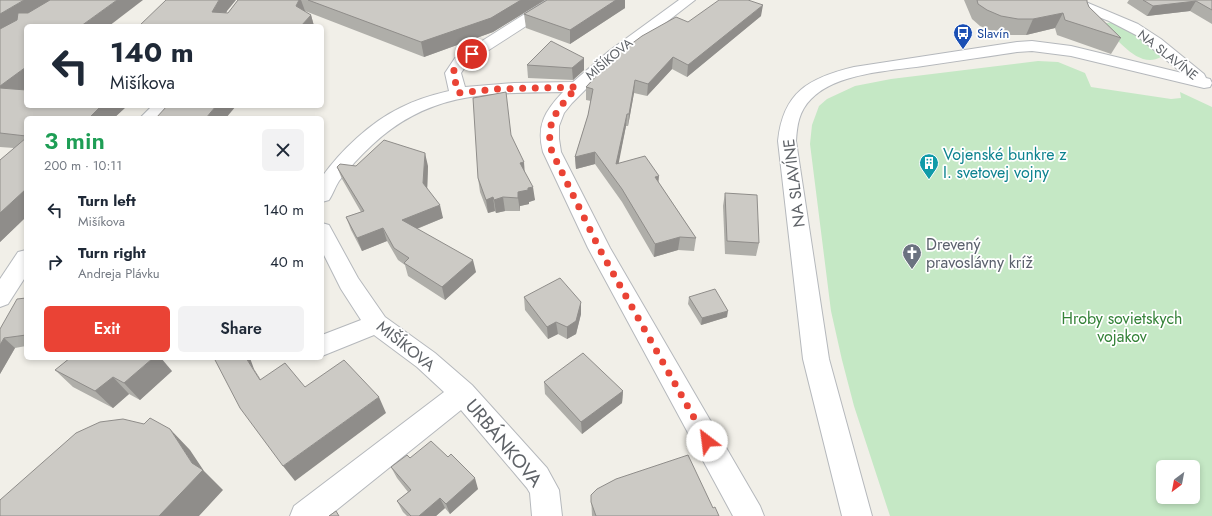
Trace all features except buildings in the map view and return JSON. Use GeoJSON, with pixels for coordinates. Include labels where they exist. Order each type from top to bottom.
{"type":"FeatureCollection","features":[{"type":"Feature","properties":{"kind":"street"},"geometry":{"type":"LineString","coordinates":[[458,93],[453,72],[460,61],[557,0]]}},
{"type":"Feature","properties":{"kind":"street","name":"MIŠÍKOVA"},"geometry":{"type":"LineString","coordinates":[[324,191],[332,177],[366,139],[392,119],[413,107],[442,96],[458,93],[497,89],[577,87],[606,59],[688,0]]}},
{"type":"Feature","properties":{"kind":"street","name":"NA SLAVÍNE"},"geometry":{"type":"LineString","coordinates":[[1068,0],[1110,16],[1141,32],[1208,85]]}},
{"type":"Feature","properties":{"kind":"street"},"geometry":{"type":"LineString","coordinates":[[1088,7],[1087,16],[1096,25]]}},
{"type":"Feature","properties":{"kind":"street","name":"NA SLAVÍNE"},"geometry":{"type":"LineString","coordinates":[[857,516],[816,359],[787,141],[788,126],[792,110],[801,98],[818,86],[854,72],[1032,46],[1071,51],[1138,66],[1208,85]]}},
{"type":"Feature","properties":{"kind":"street","name":"NA SLAVÍNE"},"geometry":{"type":"LineString","coordinates":[[1121,50],[1138,66]]}},
{"type":"Feature","properties":{"kind":"street"},"geometry":{"type":"LineString","coordinates":[[577,87],[553,117],[550,127],[549,141],[552,152],[607,262],[749,516]]}},
{"type":"Feature","properties":{"kind":"street"},"geometry":{"type":"LineString","coordinates":[[151,116],[160,108]]}},
{"type":"Feature","properties":{"kind":"street","name":"MIŠÍKOVA"},"geometry":{"type":"LineString","coordinates":[[324,234],[349,283],[377,324],[426,360],[463,393]]}},
{"type":"Feature","properties":{"kind":"street"},"geometry":{"type":"LineString","coordinates":[[0,298],[24,261]]}},
{"type":"Feature","properties":{"kind":"street"},"geometry":{"type":"LineString","coordinates":[[324,345],[377,324]]}},
{"type":"Feature","properties":{"kind":"street"},"geometry":{"type":"LineString","coordinates":[[305,516],[463,393]]}},
{"type":"Feature","properties":{"kind":"street","name":"URBÁNKOVA"},"geometry":{"type":"LineString","coordinates":[[463,393],[537,478],[544,490],[547,516]]}},
{"type":"Feature","properties":{"kind":"green space"},"geometry":{"type":"Polygon","coordinates":[[[1113,22],[1139,36],[1161,54],[1161,57],[1152,60],[1136,56],[1121,44],[1102,24],[1113,22]]]}},
{"type":"Feature","properties":{"kind":"green space","name":"Hroby sovietskych vojakov"},"geometry":{"type":"Polygon","coordinates":[[[1038,61],[1058,62],[1085,73],[1091,87],[1171,99],[1181,98],[1180,92],[1212,107],[1212,516],[890,516],[854,406],[831,311],[810,144],[812,125],[819,106],[827,99],[855,86],[891,79],[1038,61]]]}},
{"type":"Feature","properties":{"kind":"place","name":"Slavín"},"geometry":{"type":"Point","coordinates":[963,50]}},
{"type":"Feature","properties":{"kind":"place","name":"Vojenské bunkre z I. svetovej vojny"},"geometry":{"type":"Point","coordinates":[929,180]}},
{"type":"Feature","properties":{"kind":"place","name":"Drevený pravoslávny kríž"},"geometry":{"type":"Point","coordinates":[912,270]}},
{"type":"Feature","properties":{"kind":"route"},"geometry":{"type":"LineString","coordinates":[[472,54],[460,61],[453,72],[458,93],[508,88],[577,87],[553,117],[550,127],[549,141],[552,152],[599,248],[707,441]]}}]}
